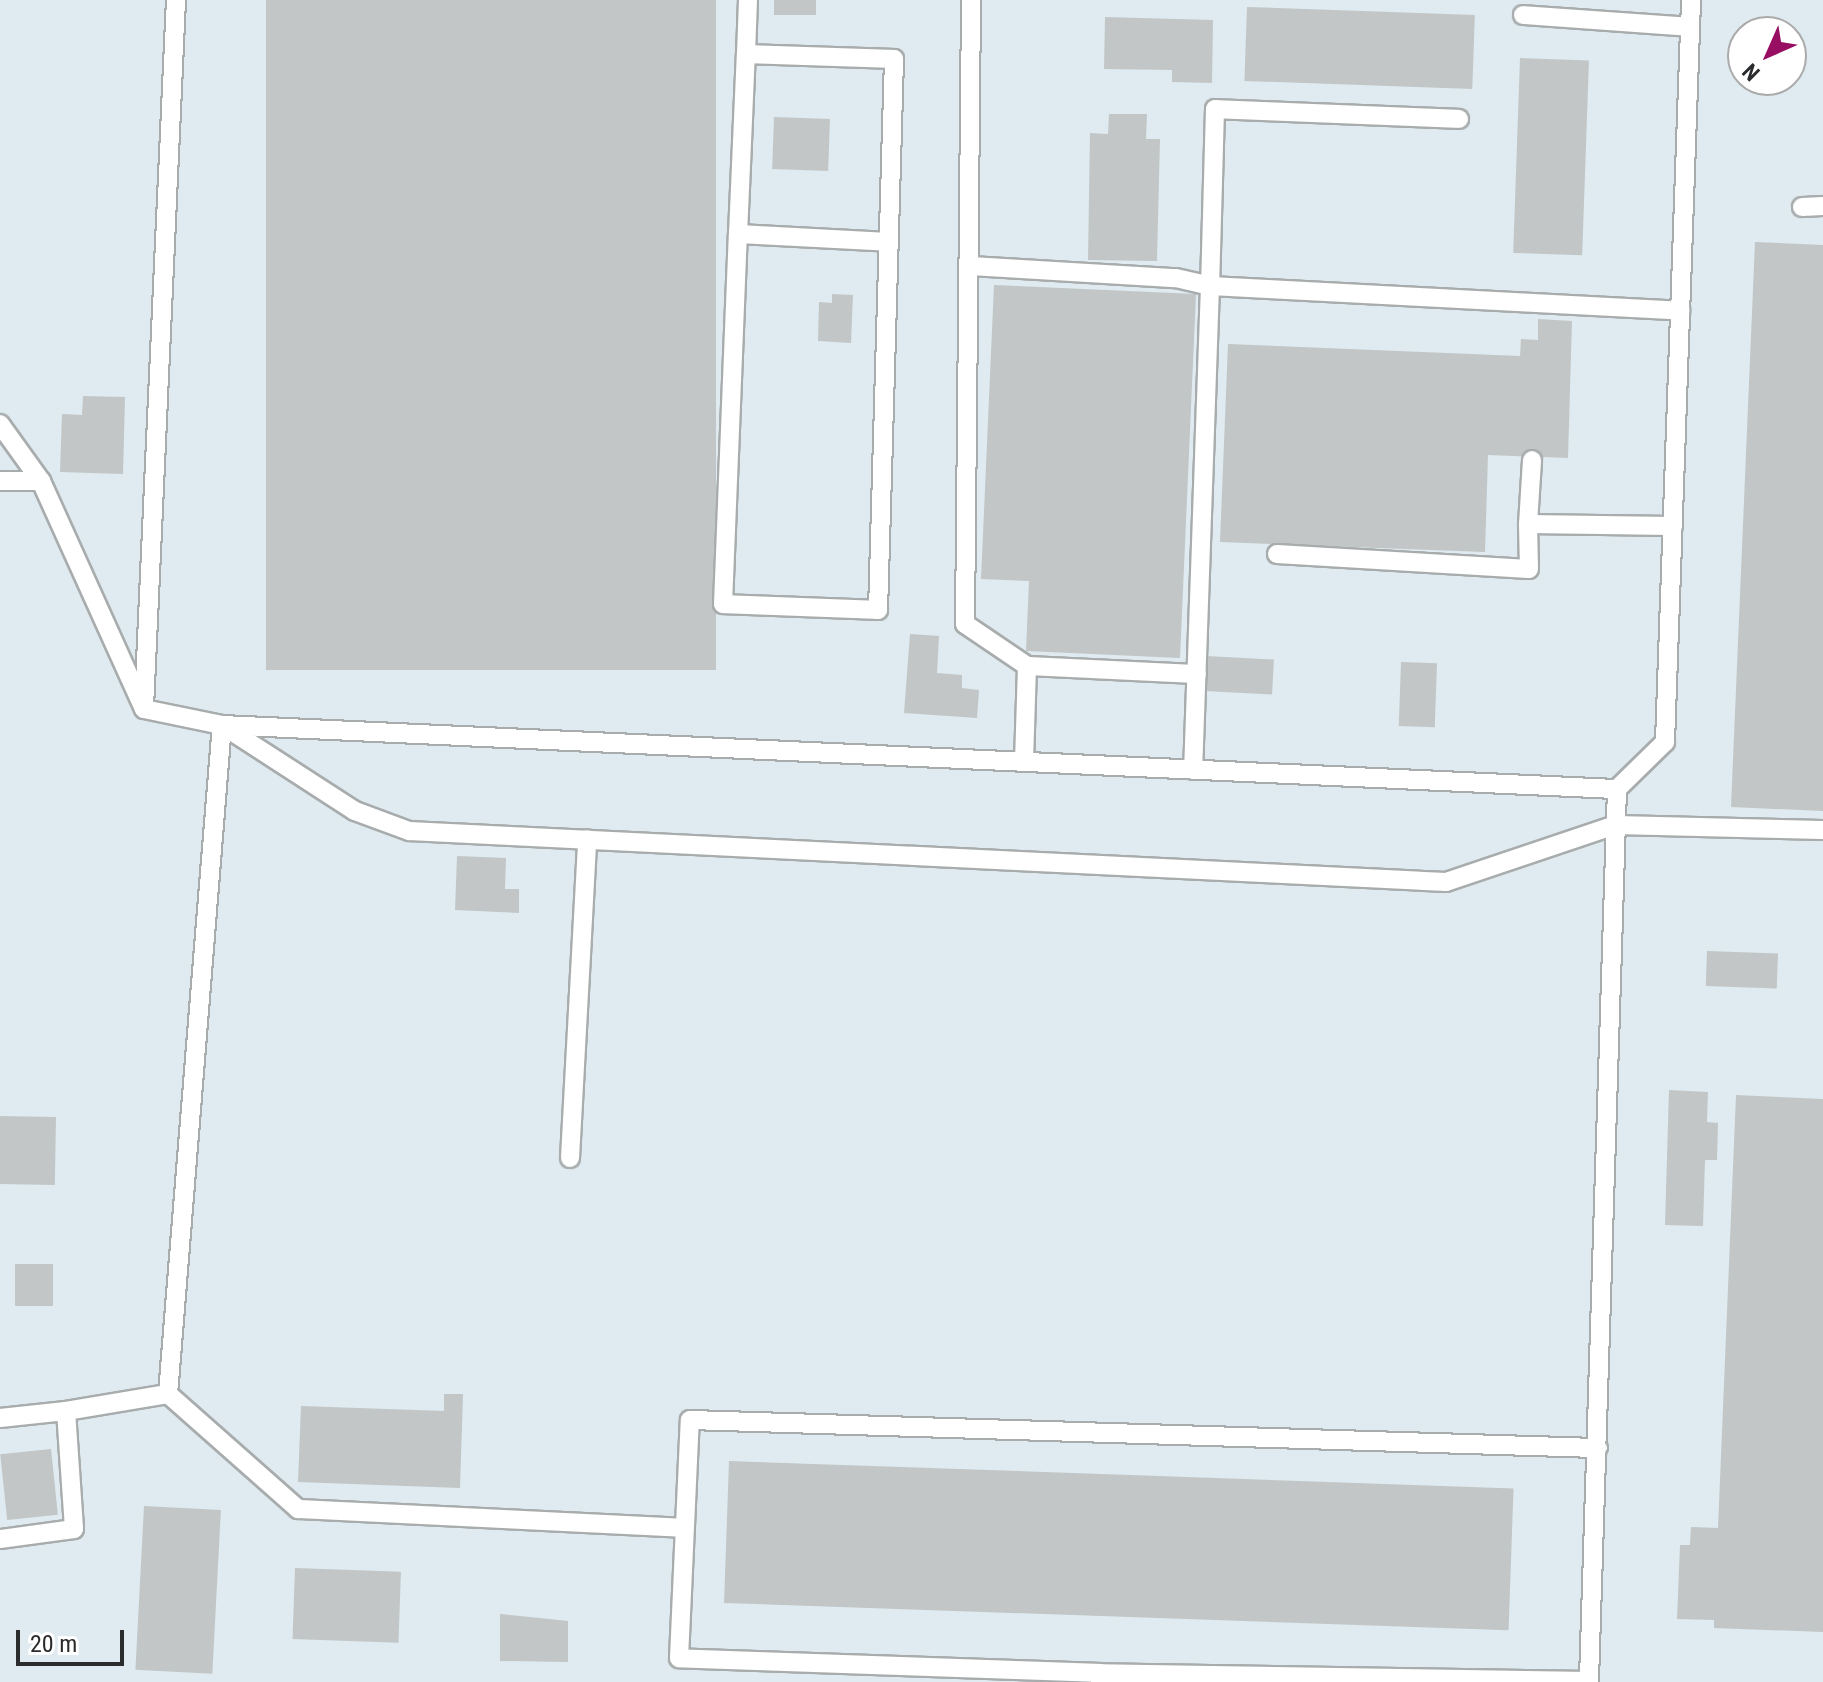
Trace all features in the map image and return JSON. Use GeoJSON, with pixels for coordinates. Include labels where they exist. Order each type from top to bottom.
{"type":"FeatureCollection","features":[{"type":"Feature","properties":{"kind":"lane"},"geometry":{"type":"LineString","coordinates":[[144,709],[176,0]]}},
{"type":"Feature","properties":{"kind":"lane"},"geometry":{"type":"LineString","coordinates":[[746,54],[894,59],[878,610],[723,604],[748,0]]}},
{"type":"Feature","properties":{"kind":"lane"},"geometry":{"type":"LineString","coordinates":[[971,0],[971,266],[965,624],[1027,666],[1197,674]]}},
{"type":"Feature","properties":{"kind":"lane"},"geometry":{"type":"LineString","coordinates":[[1598,1448],[690,1420],[679,1658],[1100,1678],[1590,1682],[1598,1448],[1617,789],[1665,742],[1691,0]]}},
{"type":"Feature","properties":{"kind":"lane"},"geometry":{"type":"LineString","coordinates":[[1523,15],[1690,27]]}},
{"type":"Feature","properties":{"kind":"lane"},"geometry":{"type":"LineString","coordinates":[[1193,770],[1215,109],[1459,119]]}},
{"type":"Feature","properties":{"kind":"lane"},"geometry":{"type":"LineString","coordinates":[[1802,207],[1823,206]]}},
{"type":"Feature","properties":{"kind":"lane"},"geometry":{"type":"LineString","coordinates":[[738,234],[889,242]]}},
{"type":"Feature","properties":{"kind":"lane"},"geometry":{"type":"LineString","coordinates":[[971,266],[1176,278],[1210,286],[1680,311]]}},
{"type":"Feature","properties":{"kind":"lane"},"geometry":{"type":"LineString","coordinates":[[0,424],[41,481],[144,709]]}},
{"type":"Feature","properties":{"kind":"lane"},"geometry":{"type":"LineString","coordinates":[[1277,554],[1529,569],[1532,460]]}},
{"type":"Feature","properties":{"kind":"lane"},"geometry":{"type":"LineString","coordinates":[[0,481],[41,481]]}},
{"type":"Feature","properties":{"kind":"lane"},"geometry":{"type":"LineString","coordinates":[[1528,524],[1673,526]]}},
{"type":"Feature","properties":{"kind":"lane"},"geometry":{"type":"LineString","coordinates":[[1024,762],[1027,666]]}},
{"type":"Feature","properties":{"kind":"lane"},"geometry":{"type":"LineString","coordinates":[[144,709],[222,725],[1617,789]]}},
{"type":"Feature","properties":{"kind":"lane"},"geometry":{"type":"LineString","coordinates":[[222,725],[355,811],[409,831],[1446,882],[1615,825],[1823,830]]}},
{"type":"Feature","properties":{"kind":"lane"},"geometry":{"type":"LineString","coordinates":[[168,1394],[222,725]]}},
{"type":"Feature","properties":{"kind":"lane"},"geometry":{"type":"LineString","coordinates":[[570,1158],[587,839]]}},
{"type":"Feature","properties":{"kind":"lane"},"geometry":{"type":"LineString","coordinates":[[0,1418],[66,1411],[168,1394]]}},
{"type":"Feature","properties":{"kind":"lane"},"geometry":{"type":"LineString","coordinates":[[168,1394],[298,1509],[683,1528]]}},
{"type":"Feature","properties":{"kind":"lane"},"geometry":{"type":"LineString","coordinates":[[0,1539],[74,1529],[66,1411]]}},
{"type":"Feature","properties":{"kind":"shaded area"},"geometry":{"type":"Polygon","coordinates":[[[0,0],[1823,0],[1823,1682],[0,1682],[0,0]]]}},
{"type":"Feature","properties":{"kind":"building"},"geometry":{"type":"Polygon","coordinates":[[[266,0],[716,0],[716,670],[266,670],[266,0]]]}},
{"type":"Feature","properties":{"kind":"building"},"geometry":{"type":"Polygon","coordinates":[[[774,0],[816,0],[816,15],[774,15],[774,0]]]}},
{"type":"Feature","properties":{"kind":"building"},"geometry":{"type":"Polygon","coordinates":[[[1247,7],[1475,15],[1472,89],[1244,81],[1247,7]]]}},
{"type":"Feature","properties":{"kind":"building"},"geometry":{"type":"Polygon","coordinates":[[[1105,17],[1213,20],[1212,83],[1172,82],[1172,70],[1104,69],[1105,17]]]}},
{"type":"Feature","properties":{"kind":"building"},"geometry":{"type":"Polygon","coordinates":[[[1520,58],[1589,60],[1582,255],[1513,253],[1520,58]]]}},
{"type":"Feature","properties":{"kind":"building"},"geometry":{"type":"Polygon","coordinates":[[[1109,114],[1147,114],[1146,139],[1160,139],[1157,261],[1088,260],[1090,133],[1108,134],[1109,114]]]}},
{"type":"Feature","properties":{"kind":"building"},"geometry":{"type":"Polygon","coordinates":[[[774,117],[830,119],[828,171],[772,169],[774,117]]]}},
{"type":"Feature","properties":{"kind":"building"},"geometry":{"type":"Polygon","coordinates":[[[1755,242],[1823,245],[1823,811],[1731,807],[1755,242]]]}},
{"type":"Feature","properties":{"kind":"building"},"geometry":{"type":"Polygon","coordinates":[[[994,285],[1196,294],[1180,658],[1026,651],[1029,581],[981,579],[994,285]]]}},
{"type":"Feature","properties":{"kind":"building"},"geometry":{"type":"Polygon","coordinates":[[[832,294],[853,295],[851,343],[818,341],[819,302],[832,303],[832,294]]]}},
{"type":"Feature","properties":{"kind":"building"},"geometry":{"type":"Polygon","coordinates":[[[1538,319],[1572,321],[1568,458],[1488,455],[1485,552],[1220,542],[1228,344],[1520,356],[1521,339],[1538,340],[1538,319]]]}},
{"type":"Feature","properties":{"kind":"building"},"geometry":{"type":"Polygon","coordinates":[[[83,396],[125,397],[123,474],[60,472],[62,414],[82,415],[83,396]]]}},
{"type":"Feature","properties":{"kind":"building"},"geometry":{"type":"Polygon","coordinates":[[[910,634],[939,636],[937,673],[962,675],[962,688],[979,690],[977,718],[904,713],[910,634]]]}},
{"type":"Feature","properties":{"kind":"building"},"geometry":{"type":"Polygon","coordinates":[[[1206,656],[1274,660],[1272,695],[1204,691],[1206,656]]]}},
{"type":"Feature","properties":{"kind":"building"},"geometry":{"type":"Polygon","coordinates":[[[1401,662],[1437,663],[1435,727],[1399,726],[1401,662]]]}},
{"type":"Feature","properties":{"kind":"building"},"geometry":{"type":"Polygon","coordinates":[[[457,856],[506,858],[505,889],[519,889],[519,913],[455,910],[457,856]]]}},
{"type":"Feature","properties":{"kind":"building"},"geometry":{"type":"Polygon","coordinates":[[[1707,951],[1778,953],[1777,988],[1706,986],[1707,951]]]}},
{"type":"Feature","properties":{"kind":"building"},"geometry":{"type":"Polygon","coordinates":[[[1669,1090],[1708,1092],[1707,1122],[1718,1123],[1717,1160],[1705,1160],[1703,1226],[1665,1225],[1669,1090]]]}},
{"type":"Feature","properties":{"kind":"building"},"geometry":{"type":"Polygon","coordinates":[[[1736,1095],[1823,1099],[1823,1632],[1714,1628],[1714,1620],[1677,1619],[1680,1545],[1690,1545],[1691,1527],[1718,1528],[1736,1095]]]}},
{"type":"Feature","properties":{"kind":"building"},"geometry":{"type":"Polygon","coordinates":[[[0,1116],[56,1117],[55,1185],[0,1184],[0,1116]]]}},
{"type":"Feature","properties":{"kind":"building"},"geometry":{"type":"Polygon","coordinates":[[[15,1264],[53,1264],[53,1306],[15,1306],[15,1264]]]}},
{"type":"Feature","properties":{"kind":"building"},"geometry":{"type":"Polygon","coordinates":[[[444,1394],[463,1394],[460,1488],[298,1482],[301,1406],[444,1411],[444,1394]]]}},
{"type":"Feature","properties":{"kind":"building"},"geometry":{"type":"Polygon","coordinates":[[[51,1449],[58,1515],[7,1520],[0,1454],[51,1449]]]}},
{"type":"Feature","properties":{"kind":"building"},"geometry":{"type":"Polygon","coordinates":[[[729,1461],[1514,1488],[1509,1630],[724,1603],[729,1461]]]}},
{"type":"Feature","properties":{"kind":"building"},"geometry":{"type":"Polygon","coordinates":[[[144,1506],[221,1510],[212,1674],[135,1670],[144,1506]]]}},
{"type":"Feature","properties":{"kind":"building"},"geometry":{"type":"Polygon","coordinates":[[[295,1568],[401,1572],[398,1643],[293,1639],[295,1568]]]}},
{"type":"Feature","properties":{"kind":"building"},"geometry":{"type":"Polygon","coordinates":[[[500,1614],[568,1621],[568,1662],[500,1661],[500,1614]]]}}]}
